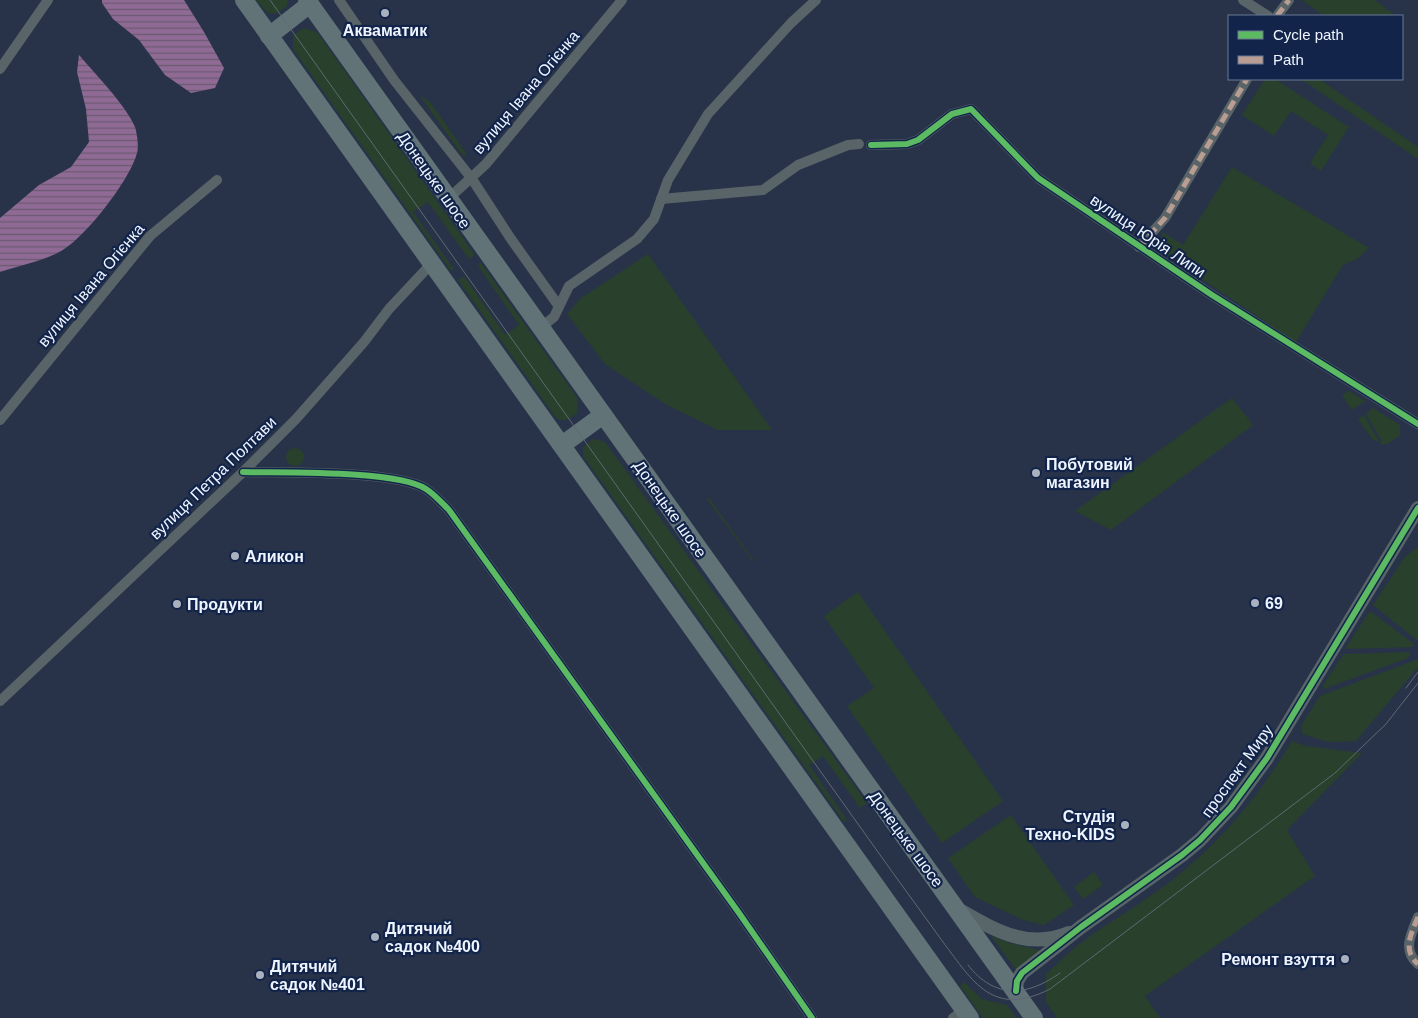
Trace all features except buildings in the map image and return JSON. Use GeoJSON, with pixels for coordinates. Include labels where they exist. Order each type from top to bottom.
{"type":"FeatureCollection","features":[{"type":"Feature","properties":{"kind":"highway"},"geometry":{"type":"LineString","coordinates":[[244,0],[562,445],[962,1015]]}},
{"type":"Feature","properties":{"kind":"highway"},"geometry":{"type":"LineString","coordinates":[[269,36],[308,2]]}},
{"type":"Feature","properties":{"kind":"highway","name":"Донецьке шосе"},"geometry":{"type":"LineString","coordinates":[[308,2],[1034,1018]]}},
{"type":"Feature","properties":{"kind":"highway"},"geometry":{"type":"LineString","coordinates":[[562,445],[603,415]]}},
{"type":"Feature","properties":{"kind":"street"},"geometry":{"type":"LineString","coordinates":[[0,69],[48,0]]}},
{"type":"Feature","properties":{"kind":"street","name":"Донецьке шосе"},"geometry":{"type":"LineString","coordinates":[[339,0],[394,80],[472,179],[511,239],[558,305]]}},
{"type":"Feature","properties":{"kind":"street","name":"вулиця Івана Огієнка"},"geometry":{"type":"LineString","coordinates":[[448,199],[472,179],[622,0]]}},
{"type":"Feature","properties":{"kind":"street"},"geometry":{"type":"LineString","coordinates":[[540,328],[554,318],[558,305],[569,286],[637,239],[654,219],[668,180],[708,114],[791,23],[816,0]]}},
{"type":"Feature","properties":{"kind":"street"},"geometry":{"type":"LineString","coordinates":[[1243,0],[1266,15]]}},
{"type":"Feature","properties":{"kind":"street"},"geometry":{"type":"LineString","coordinates":[[1279,15],[1289,0]]}},
{"type":"Feature","properties":{"kind":"street"},"geometry":{"type":"LineString","coordinates":[[1139,246],[1165,218],[1246,80]]}},
{"type":"Feature","properties":{"kind":"street","name":"вулиця Юрія Липи"},"geometry":{"type":"LineString","coordinates":[[871,144],[907,144],[918,140],[952,114],[971,109],[1038,178],[1212,296],[1418,424]]}},
{"type":"Feature","properties":{"kind":"street"},"geometry":{"type":"LineString","coordinates":[[662,199],[763,190],[798,165],[848,145],[859,144]]}},
{"type":"Feature","properties":{"kind":"street","name":"вулиця Івана Огієнка"},"geometry":{"type":"LineString","coordinates":[[0,420],[150,236],[217,180]]}},
{"type":"Feature","properties":{"kind":"street","name":"вулиця Петра Полтави"},"geometry":{"type":"LineString","coordinates":[[0,701],[243,472],[296,418],[364,342],[389,309],[432,264]]}},
{"type":"Feature","properties":{"kind":"street"},"geometry":{"type":"LineString","coordinates":[[243,472],[336,474],[399,480],[426,489],[449,510],[739,913],[812,1018]]}},
{"type":"Feature","properties":{"kind":"street","name":"проспект Миру"},"geometry":{"type":"LineString","coordinates":[[1016,991],[1017,981],[1022,973],[1081,927],[1182,855],[1206,834],[1231,807],[1267,758],[1418,508]]}},
{"type":"Feature","properties":{"kind":"street","name":"проспект Миру"},"geometry":{"type":"LineString","coordinates":[[956,908],[988,925],[1026,940],[1048,940],[1081,927]]}},
{"type":"Feature","properties":{"kind":"street"},"geometry":{"type":"LineString","coordinates":[[1418,917],[1408,944],[1412,958],[1418,964]]}},
{"type":"Feature","properties":{"kind":"green space"},"geometry":{"type":"Polygon","coordinates":[[[256,0],[288,0],[287,6],[276,14],[268,13],[256,0]]]}},
{"type":"Feature","properties":{"kind":"green space"},"geometry":{"type":"Polygon","coordinates":[[[1302,0],[1375,0],[1395,15],[1323,15],[1302,0]]]}},
{"type":"Feature","properties":{"kind":"green space"},"geometry":{"type":"Polygon","coordinates":[[[303,28],[317,32],[475,255],[469,259],[428,202],[413,212],[454,269],[451,271],[293,49],[293,36],[303,28]]]}},
{"type":"Feature","properties":{"kind":"green space"},"geometry":{"type":"Polygon","coordinates":[[[1264,80],[1277,80],[1349,127],[1321,171],[1310,163],[1328,135],[1291,111],[1274,136],[1242,115],[1264,80]]]}},
{"type":"Feature","properties":{"kind":"green space"},"geometry":{"type":"Polygon","coordinates":[[[1302,80],[1320,80],[1418,147],[1418,159],[1302,80]]]}},
{"type":"Feature","properties":{"kind":"green space"},"geometry":{"type":"Polygon","coordinates":[[[419,95],[430,102],[466,153],[464,157],[419,95]]]}},
{"type":"Feature","properties":{"kind":"green space"},"geometry":{"type":"Polygon","coordinates":[[[1232,167],[1369,248],[1357,259],[1343,265],[1296,342],[1158,250],[1163,232],[1183,245],[1232,167]]]}},
{"type":"Feature","properties":{"kind":"green space"},"geometry":{"type":"Polygon","coordinates":[[[648,254],[772,430],[718,430],[665,404],[605,364],[567,314],[581,298],[648,254]]]}},
{"type":"Feature","properties":{"kind":"green space"},"geometry":{"type":"Polygon","coordinates":[[[481,263],[578,399],[577,413],[570,419],[562,420],[556,418],[458,280],[464,276],[505,335],[519,325],[478,266],[481,263]]]}},
{"type":"Feature","properties":{"kind":"green space"},"geometry":{"type":"Polygon","coordinates":[[[1349,391],[1365,401],[1352,410],[1343,397],[1343,394],[1349,391]]]}},
{"type":"Feature","properties":{"kind":"green space"},"geometry":{"type":"Polygon","coordinates":[[[1232,398],[1253,425],[1111,530],[1075,511],[1232,398]]]}},
{"type":"Feature","properties":{"kind":"green space"},"geometry":{"type":"Polygon","coordinates":[[[1373,408],[1400,425],[1400,435],[1388,444],[1380,444],[1381,440],[1366,414],[1373,408]]]}},
{"type":"Feature","properties":{"kind":"green space"},"geometry":{"type":"Polygon","coordinates":[[[1364,415],[1378,442],[1373,440],[1358,419],[1364,415]]]}},
{"type":"Feature","properties":{"kind":"green space"},"geometry":{"type":"Polygon","coordinates":[[[593,439],[605,442],[867,803],[860,808],[823,756],[809,765],[847,820],[844,822],[583,456],[583,447],[593,439]]]}},
{"type":"Feature","properties":{"kind":"green space"},"geometry":{"type":"Polygon","coordinates":[[[295,448],[301,451],[304,457],[301,463],[295,466],[289,463],[286,457],[289,451],[295,448]]]}},
{"type":"Feature","properties":{"kind":"green space"},"geometry":{"type":"Polygon","coordinates":[[[709,498],[754,561],[754,563],[707,499],[709,498]]]}},
{"type":"Feature","properties":{"kind":"green space"},"geometry":{"type":"Polygon","coordinates":[[[1418,548],[1418,641],[1373,605],[1405,557],[1418,548]]]}},
{"type":"Feature","properties":{"kind":"green space"},"geometry":{"type":"Polygon","coordinates":[[[858,592],[1003,801],[942,843],[847,706],[874,688],[824,616],[858,592]]]}},
{"type":"Feature","properties":{"kind":"green space"},"geometry":{"type":"Polygon","coordinates":[[[1370,611],[1414,644],[1413,647],[1345,649],[1370,611]]]}},
{"type":"Feature","properties":{"kind":"green space"},"geometry":{"type":"Polygon","coordinates":[[[1411,652],[1408,658],[1324,689],[1323,685],[1344,654],[1411,652]]]}},
{"type":"Feature","properties":{"kind":"green space"},"geometry":{"type":"Polygon","coordinates":[[[1418,659],[1418,667],[1356,741],[1328,742],[1302,734],[1302,724],[1320,696],[1418,659]]]}},
{"type":"Feature","properties":{"kind":"green space"},"geometry":{"type":"Polygon","coordinates":[[[1292,741],[1306,746],[1362,753],[1287,830],[1315,876],[1145,996],[1160,1018],[1057,1018],[1046,1002],[1046,974],[1081,943],[1161,889],[1223,834],[1253,799],[1292,741]]]}},
{"type":"Feature","properties":{"kind":"green space"},"geometry":{"type":"Polygon","coordinates":[[[1011,815],[1074,905],[1044,925],[1023,920],[975,897],[948,858],[1011,815]]]}},
{"type":"Feature","properties":{"kind":"green space"},"geometry":{"type":"Polygon","coordinates":[[[1094,872],[1103,885],[1083,899],[1074,887],[1094,872]]]}},
{"type":"Feature","properties":{"kind":"green space"},"geometry":{"type":"Polygon","coordinates":[[[991,936],[1012,944],[1045,951],[1017,971],[991,936]]]}},
{"type":"Feature","properties":{"kind":"green space"},"geometry":{"type":"Polygon","coordinates":[[[964,982],[982,999],[1007,1005],[1016,1018],[983,1018],[960,986],[964,982]]]}},
{"type":"Feature","properties":{"kind":"shaded area"},"geometry":{"type":"Polygon","coordinates":[[[102,0],[184,0],[224,68],[215,88],[191,93],[165,75],[139,40],[113,19],[102,3],[102,0]]]}},
{"type":"Feature","properties":{"kind":"shaded area"},"geometry":{"type":"Polygon","coordinates":[[[79,55],[110,90],[135,127],[138,144],[133,164],[126,178],[105,207],[71,244],[46,258],[0,272],[0,218],[39,185],[71,167],[89,142],[86,109],[77,72],[79,55]]]}},
{"type":"Feature","properties":{"kind":"tram line"},"geometry":{"type":"LineString","coordinates":[[270,0],[893,873],[964,970],[986,991],[999,997],[1013,1000],[1030,997],[1050,989],[1335,773],[1386,724],[1418,683]]}},
{"type":"Feature","properties":{"kind":"tram line"},"geometry":{"type":"LineString","coordinates":[[1406,688],[1418,672]]}},
{"type":"Feature","properties":{"kind":"tram line"},"geometry":{"type":"LineString","coordinates":[[968,965],[989,984],[1012,991],[1036,986],[1060,973]]}},
{"type":"Feature","properties":{"kind":"marked path"},"geometry":{"type":"LineString","coordinates":[[1278,15],[1289,0]]}},
{"type":"Feature","properties":{"kind":"marked path"},"geometry":{"type":"LineString","coordinates":[[1139,247],[1165,218],[1246,80]]}},
{"type":"Feature","properties":{"kind":"marked path"},"geometry":{"type":"LineString","coordinates":[[1418,917],[1409,942],[1410,953],[1418,964]]}},
{"type":"Feature","properties":{"kind":"cycle path"},"geometry":{"type":"LineString","coordinates":[[871,145],[907,144],[918,140],[952,114],[971,109],[1038,178],[1212,295],[1418,424]]}},
{"type":"Feature","properties":{"kind":"cycle path"},"geometry":{"type":"LineString","coordinates":[[243,472],[338,474],[390,478],[411,483],[432,493],[449,510],[739,913],[812,1018]]}},
{"type":"Feature","properties":{"kind":"cycle path"},"geometry":{"type":"LineString","coordinates":[[1016,991],[1017,981],[1022,973],[1081,927],[1182,855],[1200,840],[1231,807],[1267,758],[1418,508]]}},
{"type":"Feature","properties":{"kind":"place","name":"Акваматик"},"geometry":{"type":"Point","coordinates":[385,13]}},
{"type":"Feature","properties":{"kind":"place","name":"Побутовий магазин"},"geometry":{"type":"Point","coordinates":[1036,473]}},
{"type":"Feature","properties":{"kind":"place","name":"Аликон"},"geometry":{"type":"Point","coordinates":[235,556]}},
{"type":"Feature","properties":{"kind":"place","name":"69"},"geometry":{"type":"Point","coordinates":[1255,603]}},
{"type":"Feature","properties":{"kind":"place","name":"Продукти"},"geometry":{"type":"Point","coordinates":[177,604]}},
{"type":"Feature","properties":{"kind":"place","name":"Студія Техно-KIDS"},"geometry":{"type":"Point","coordinates":[1125,825]}},
{"type":"Feature","properties":{"kind":"place","name":"Дитячий садок №400"},"geometry":{"type":"Point","coordinates":[375,937]}},
{"type":"Feature","properties":{"kind":"place","name":"Ремонт взуття"},"geometry":{"type":"Point","coordinates":[1345,959]}},
{"type":"Feature","properties":{"kind":"place","name":"Дитячий садок №401"},"geometry":{"type":"Point","coordinates":[260,975]}}]}
